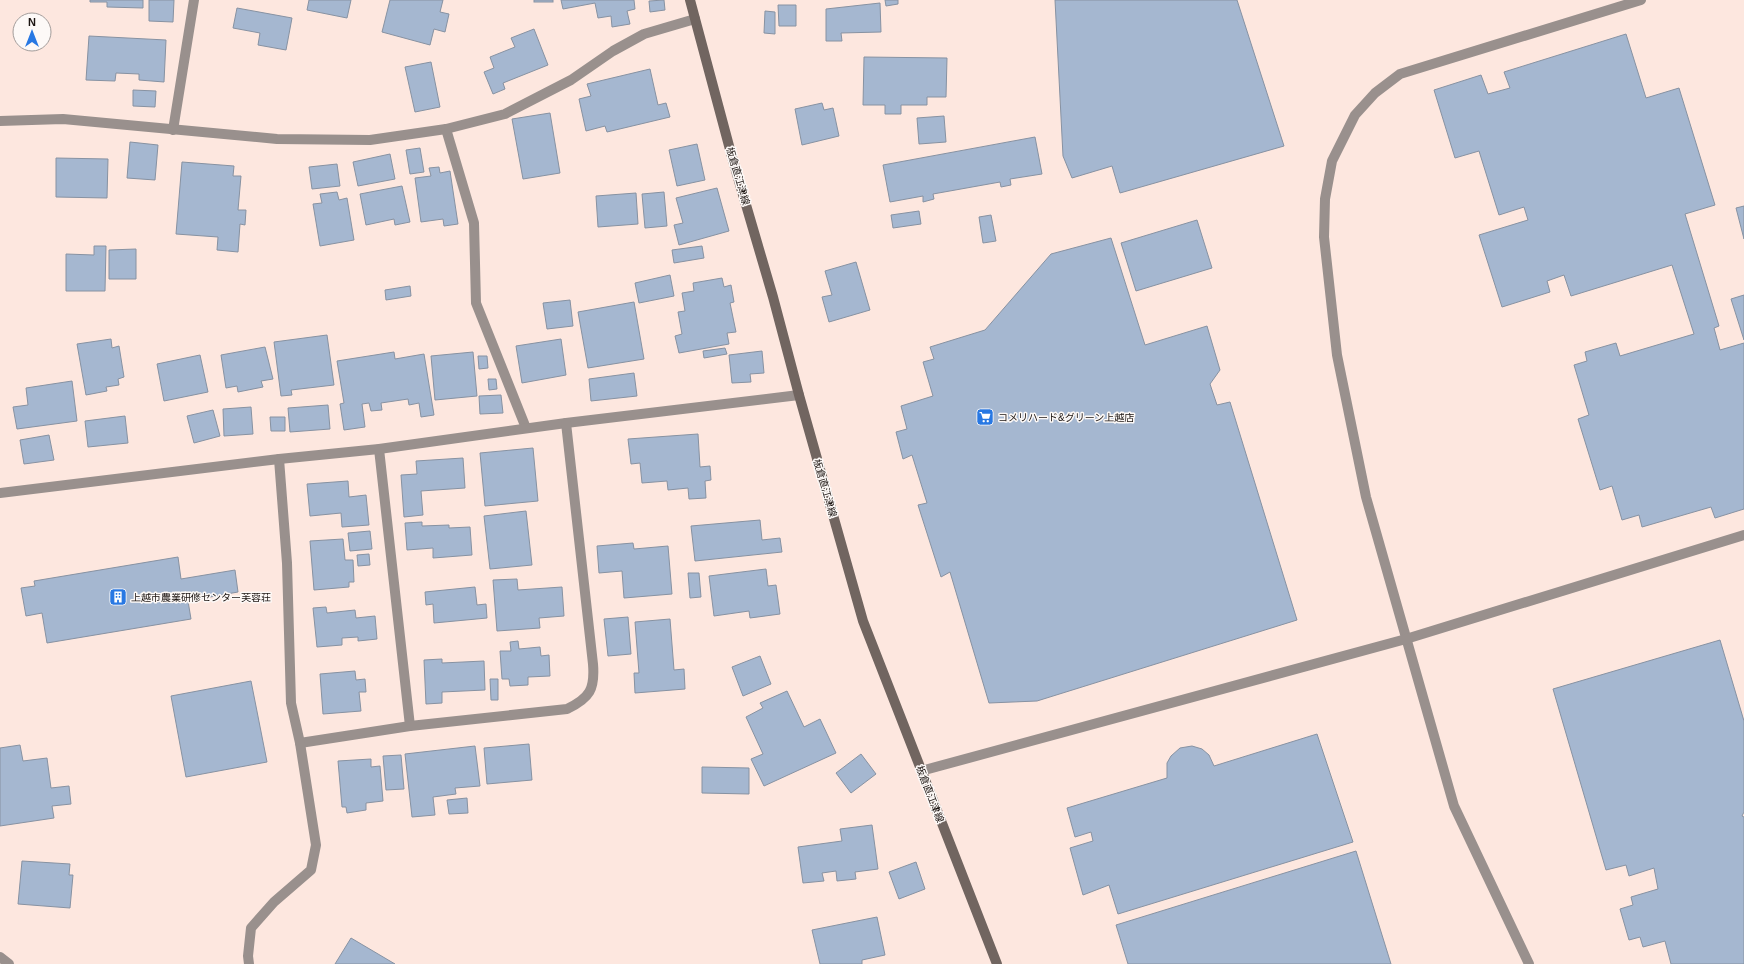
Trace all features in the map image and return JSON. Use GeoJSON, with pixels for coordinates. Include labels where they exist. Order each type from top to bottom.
{"type":"FeatureCollection","features":[{"type":"Feature","properties":{"kind":"main road","name":"板倉直江津線"},"geometry":{"type":"LineString","coordinates":[[690,0],[732,157],[774,298],[799,395],[863,621],[996,964]]}},
{"type":"Feature","properties":{"kind":"street"},"geometry":{"type":"LineString","coordinates":[[174,130],[194,0]]}},
{"type":"Feature","properties":{"kind":"street"},"geometry":{"type":"LineString","coordinates":[[1529,964],[1454,806],[1366,497],[1336,355],[1324,237],[1325,199],[1332,161],[1355,115],[1375,93],[1400,74],[1640,0]]}},
{"type":"Feature","properties":{"kind":"street"},"geometry":{"type":"LineString","coordinates":[[0,121],[63,119],[276,139],[370,140],[446,129],[505,114],[571,80],[613,51],[644,34],[695,19]]}},
{"type":"Feature","properties":{"kind":"street"},"geometry":{"type":"LineString","coordinates":[[446,129],[474,223],[476,303],[526,428]]}},
{"type":"Feature","properties":{"kind":"street"},"geometry":{"type":"LineString","coordinates":[[0,493],[279,458],[379,449],[526,428],[799,395]]}},
{"type":"Feature","properties":{"kind":"street"},"geometry":{"type":"LineString","coordinates":[[300,743],[410,726],[567,709],[581,703],[591,691],[594,678],[593,664],[566,423]]}},
{"type":"Feature","properties":{"kind":"street"},"geometry":{"type":"LineString","coordinates":[[379,449],[410,726]]}},
{"type":"Feature","properties":{"kind":"street"},"geometry":{"type":"LineString","coordinates":[[249,964],[248,956],[252,928],[274,902],[311,870],[316,845],[300,743],[291,703],[287,563],[279,458]]}},
{"type":"Feature","properties":{"kind":"street"},"geometry":{"type":"LineString","coordinates":[[921,771],[1406,639],[1744,535]]}},
{"type":"Feature","properties":{"kind":"street"},"geometry":{"type":"LineString","coordinates":[[0,957],[9,964]]}},
{"type":"Feature","properties":{"kind":"building"},"geometry":{"type":"Polygon","coordinates":[[[90,0],[143,0],[143,8],[107,7],[107,2],[90,2],[90,0]]]}},
{"type":"Feature","properties":{"kind":"building"},"geometry":{"type":"Polygon","coordinates":[[[149,0],[174,0],[173,22],[149,21],[149,0]]]}},
{"type":"Feature","properties":{"kind":"building"},"geometry":{"type":"Polygon","coordinates":[[[309,0],[351,0],[347,18],[307,10],[309,0]]]}},
{"type":"Feature","properties":{"kind":"building"},"geometry":{"type":"Polygon","coordinates":[[[390,0],[443,0],[440,12],[449,14],[445,32],[434,29],[430,45],[382,32],[390,0]]]}},
{"type":"Feature","properties":{"kind":"building"},"geometry":{"type":"Polygon","coordinates":[[[534,0],[553,0],[553,2],[534,2],[534,0]]]}},
{"type":"Feature","properties":{"kind":"building"},"geometry":{"type":"Polygon","coordinates":[[[561,0],[634,0],[635,9],[627,11],[630,24],[612,27],[611,16],[598,18],[595,3],[563,9],[561,0]]]}},
{"type":"Feature","properties":{"kind":"building"},"geometry":{"type":"Polygon","coordinates":[[[664,0],[665,10],[650,12],[649,1],[664,0]]]}},
{"type":"Feature","properties":{"kind":"building"},"geometry":{"type":"Polygon","coordinates":[[[885,0],[898,0],[898,4],[886,6],[885,0]]]}},
{"type":"Feature","properties":{"kind":"building"},"geometry":{"type":"Polygon","coordinates":[[[1055,0],[1237,0],[1284,146],[1120,193],[1112,166],[1072,178],[1063,156],[1055,0]]]}},
{"type":"Feature","properties":{"kind":"building"},"geometry":{"type":"Polygon","coordinates":[[[880,3],[881,32],[841,33],[842,41],[826,41],[826,9],[880,3]]]}},
{"type":"Feature","properties":{"kind":"building"},"geometry":{"type":"Polygon","coordinates":[[[778,5],[796,5],[796,26],[779,26],[778,5]]]}},
{"type":"Feature","properties":{"kind":"building"},"geometry":{"type":"Polygon","coordinates":[[[237,8],[292,18],[286,50],[258,45],[260,33],[233,28],[237,8]]]}},
{"type":"Feature","properties":{"kind":"building"},"geometry":{"type":"Polygon","coordinates":[[[765,11],[775,12],[775,34],[764,33],[765,11]]]}},
{"type":"Feature","properties":{"kind":"building"},"geometry":{"type":"Polygon","coordinates":[[[534,29],[548,65],[503,83],[505,89],[493,94],[484,72],[494,68],[490,57],[515,47],[511,38],[534,29]]]}},
{"type":"Feature","properties":{"kind":"building"},"geometry":{"type":"Polygon","coordinates":[[[1626,34],[1646,98],[1679,88],[1715,205],[1685,214],[1719,326],[1714,328],[1720,350],[1744,343],[1744,509],[1715,518],[1711,507],[1642,527],[1639,515],[1622,520],[1612,486],[1600,490],[1578,419],[1589,415],[1574,365],[1587,361],[1585,352],[1616,343],[1620,356],[1694,334],[1672,265],[1571,296],[1564,275],[1547,281],[1550,292],[1502,307],[1479,235],[1528,220],[1524,207],[1499,215],[1479,151],[1455,158],[1434,90],[1481,75],[1488,94],[1510,88],[1504,72],[1626,34]]]}},
{"type":"Feature","properties":{"kind":"building"},"geometry":{"type":"Polygon","coordinates":[[[89,36],[166,40],[164,82],[139,80],[139,74],[116,73],[115,81],[86,80],[89,36]]]}},
{"type":"Feature","properties":{"kind":"building"},"geometry":{"type":"Polygon","coordinates":[[[864,57],[947,58],[946,97],[927,97],[927,105],[901,105],[901,114],[885,114],[885,105],[863,105],[864,57]]]}},
{"type":"Feature","properties":{"kind":"building"},"geometry":{"type":"Polygon","coordinates":[[[431,62],[440,107],[415,112],[405,67],[431,62]]]}},
{"type":"Feature","properties":{"kind":"building"},"geometry":{"type":"Polygon","coordinates":[[[650,69],[658,105],[666,103],[670,117],[607,132],[605,126],[586,131],[579,99],[591,96],[587,84],[650,69]]]}},
{"type":"Feature","properties":{"kind":"building"},"geometry":{"type":"Polygon","coordinates":[[[133,90],[156,91],[155,107],[133,106],[133,90]]]}},
{"type":"Feature","properties":{"kind":"building"},"geometry":{"type":"Polygon","coordinates":[[[822,103],[824,110],[833,108],[839,136],[802,145],[795,109],[822,103]]]}},
{"type":"Feature","properties":{"kind":"building"},"geometry":{"type":"Polygon","coordinates":[[[550,113],[560,173],[523,179],[512,119],[550,113]]]}},
{"type":"Feature","properties":{"kind":"building"},"geometry":{"type":"Polygon","coordinates":[[[944,116],[946,142],[919,144],[917,118],[944,116]]]}},
{"type":"Feature","properties":{"kind":"building"},"geometry":{"type":"Polygon","coordinates":[[[1035,137],[1042,174],[1010,179],[1011,185],[1001,187],[1000,182],[933,194],[934,199],[923,202],[923,196],[890,202],[883,165],[1035,137]]]}},
{"type":"Feature","properties":{"kind":"building"},"geometry":{"type":"Polygon","coordinates":[[[130,142],[158,145],[155,180],[127,178],[130,142]]]}},
{"type":"Feature","properties":{"kind":"building"},"geometry":{"type":"Polygon","coordinates":[[[697,144],[705,180],[677,186],[669,150],[697,144]]]}},
{"type":"Feature","properties":{"kind":"building"},"geometry":{"type":"Polygon","coordinates":[[[420,148],[424,172],[410,174],[406,150],[420,148]]]}},
{"type":"Feature","properties":{"kind":"building"},"geometry":{"type":"Polygon","coordinates":[[[390,154],[395,179],[358,186],[353,162],[390,154]]]}},
{"type":"Feature","properties":{"kind":"building"},"geometry":{"type":"Polygon","coordinates":[[[56,158],[108,159],[107,198],[56,197],[56,158]]]}},
{"type":"Feature","properties":{"kind":"building"},"geometry":{"type":"Polygon","coordinates":[[[182,162],[234,166],[233,176],[241,176],[238,210],[246,210],[245,225],[240,224],[238,252],[217,250],[218,237],[176,234],[182,162]]]}},
{"type":"Feature","properties":{"kind":"building"},"geometry":{"type":"Polygon","coordinates":[[[337,164],[340,186],[312,189],[309,167],[337,164]]]}},
{"type":"Feature","properties":{"kind":"building"},"geometry":{"type":"Polygon","coordinates":[[[439,167],[440,173],[450,171],[458,224],[444,226],[443,219],[421,222],[415,178],[431,176],[429,168],[439,167]]]}},
{"type":"Feature","properties":{"kind":"building"},"geometry":{"type":"Polygon","coordinates":[[[402,186],[410,222],[395,225],[394,219],[366,225],[360,194],[402,186]]]}},
{"type":"Feature","properties":{"kind":"building"},"geometry":{"type":"Polygon","coordinates":[[[717,188],[729,231],[679,245],[674,225],[683,223],[676,198],[717,188]]]}},
{"type":"Feature","properties":{"kind":"building"},"geometry":{"type":"Polygon","coordinates":[[[337,192],[339,200],[347,198],[354,240],[320,246],[313,204],[322,203],[320,194],[337,192]]]}},
{"type":"Feature","properties":{"kind":"building"},"geometry":{"type":"Polygon","coordinates":[[[664,192],[667,226],[645,228],[642,194],[664,192]]]}},
{"type":"Feature","properties":{"kind":"building"},"geometry":{"type":"Polygon","coordinates":[[[636,193],[638,224],[598,227],[596,196],[636,193]]]}},
{"type":"Feature","properties":{"kind":"building"},"geometry":{"type":"Polygon","coordinates":[[[1744,206],[1744,239],[1736,208],[1744,206]]]}},
{"type":"Feature","properties":{"kind":"building"},"geometry":{"type":"Polygon","coordinates":[[[919,211],[921,224],[893,228],[891,215],[919,211]]]}},
{"type":"Feature","properties":{"kind":"building"},"geometry":{"type":"Polygon","coordinates":[[[991,215],[996,241],[983,243],[979,217],[991,215]]]}},
{"type":"Feature","properties":{"kind":"building"},"geometry":{"type":"Polygon","coordinates":[[[1197,220],[1212,268],[1136,291],[1121,243],[1197,220]]]}},
{"type":"Feature","properties":{"kind":"building"},"geometry":{"type":"Polygon","coordinates":[[[1111,238],[1145,345],[1207,326],[1220,370],[1210,384],[1217,405],[1230,402],[1297,620],[1037,701],[989,703],[950,572],[941,577],[918,505],[927,503],[912,455],[903,459],[896,432],[907,429],[901,406],[933,396],[923,362],[934,359],[930,347],[985,330],[1051,254],[1111,238]]]}},
{"type":"Feature","properties":{"kind":"building"},"geometry":{"type":"Polygon","coordinates":[[[94,246],[106,246],[105,291],[66,291],[66,254],[94,255],[94,246]]]}},
{"type":"Feature","properties":{"kind":"building"},"geometry":{"type":"Polygon","coordinates":[[[702,246],[704,258],[674,263],[672,250],[702,246]]]}},
{"type":"Feature","properties":{"kind":"building"},"geometry":{"type":"Polygon","coordinates":[[[136,249],[136,279],[109,279],[109,250],[136,249]]]}},
{"type":"Feature","properties":{"kind":"building"},"geometry":{"type":"Polygon","coordinates":[[[856,262],[870,310],[829,322],[822,297],[832,295],[825,271],[856,262]]]}},
{"type":"Feature","properties":{"kind":"building"},"geometry":{"type":"Polygon","coordinates":[[[670,275],[674,296],[639,303],[635,283],[670,275]]]}},
{"type":"Feature","properties":{"kind":"building"},"geometry":{"type":"Polygon","coordinates":[[[722,278],[724,287],[731,285],[734,302],[730,303],[736,332],[727,333],[729,344],[679,353],[675,336],[682,334],[678,312],[685,311],[682,293],[694,291],[693,283],[722,278]]]}},
{"type":"Feature","properties":{"kind":"building"},"geometry":{"type":"Polygon","coordinates":[[[410,286],[411,296],[386,300],[385,290],[410,286]]]}},
{"type":"Feature","properties":{"kind":"building"},"geometry":{"type":"Polygon","coordinates":[[[1744,295],[1744,340],[1731,299],[1744,295]]]}},
{"type":"Feature","properties":{"kind":"building"},"geometry":{"type":"Polygon","coordinates":[[[570,300],[573,326],[547,329],[543,303],[570,300]]]}},
{"type":"Feature","properties":{"kind":"building"},"geometry":{"type":"Polygon","coordinates":[[[634,302],[644,359],[588,368],[578,312],[634,302]]]}},
{"type":"Feature","properties":{"kind":"building"},"geometry":{"type":"Polygon","coordinates":[[[327,335],[334,385],[291,390],[292,395],[281,396],[274,342],[327,335]]]}},
{"type":"Feature","properties":{"kind":"building"},"geometry":{"type":"Polygon","coordinates":[[[111,339],[112,348],[119,346],[124,377],[118,379],[119,385],[106,387],[107,391],[86,395],[77,344],[111,339]]]}},
{"type":"Feature","properties":{"kind":"building"},"geometry":{"type":"Polygon","coordinates":[[[561,339],[566,375],[522,383],[516,346],[561,339]]]}},
{"type":"Feature","properties":{"kind":"building"},"geometry":{"type":"Polygon","coordinates":[[[265,347],[273,379],[261,381],[263,387],[238,392],[237,386],[226,388],[221,355],[265,347]]]}},
{"type":"Feature","properties":{"kind":"building"},"geometry":{"type":"Polygon","coordinates":[[[725,348],[727,354],[704,358],[703,351],[725,348]]]}},
{"type":"Feature","properties":{"kind":"building"},"geometry":{"type":"Polygon","coordinates":[[[762,351],[764,373],[750,374],[751,382],[732,383],[729,355],[762,351]]]}},
{"type":"Feature","properties":{"kind":"building"},"geometry":{"type":"Polygon","coordinates":[[[394,352],[395,359],[424,354],[434,415],[421,417],[419,403],[409,405],[408,399],[381,403],[382,410],[371,411],[369,403],[362,404],[365,427],[344,430],[340,404],[344,403],[337,361],[394,352]]]}},
{"type":"Feature","properties":{"kind":"building"},"geometry":{"type":"Polygon","coordinates":[[[473,352],[477,396],[435,400],[431,356],[473,352]]]}},
{"type":"Feature","properties":{"kind":"building"},"geometry":{"type":"Polygon","coordinates":[[[200,355],[208,392],[164,401],[157,364],[200,355]]]}},
{"type":"Feature","properties":{"kind":"building"},"geometry":{"type":"Polygon","coordinates":[[[478,356],[487,356],[488,368],[479,369],[478,356]]]}},
{"type":"Feature","properties":{"kind":"building"},"geometry":{"type":"Polygon","coordinates":[[[634,373],[637,396],[591,401],[589,379],[634,373]]]}},
{"type":"Feature","properties":{"kind":"building"},"geometry":{"type":"Polygon","coordinates":[[[488,379],[496,379],[497,389],[489,390],[488,379]]]}},
{"type":"Feature","properties":{"kind":"building"},"geometry":{"type":"Polygon","coordinates":[[[72,381],[77,421],[17,429],[13,407],[28,405],[26,388],[72,381]]]}},
{"type":"Feature","properties":{"kind":"building"},"geometry":{"type":"Polygon","coordinates":[[[501,395],[503,413],[480,414],[479,396],[501,395]]]}},
{"type":"Feature","properties":{"kind":"building"},"geometry":{"type":"Polygon","coordinates":[[[328,405],[330,429],[290,432],[288,408],[328,405]]]}},
{"type":"Feature","properties":{"kind":"building"},"geometry":{"type":"Polygon","coordinates":[[[251,407],[253,434],[224,436],[223,409],[251,407]]]}},
{"type":"Feature","properties":{"kind":"building"},"geometry":{"type":"Polygon","coordinates":[[[213,410],[220,436],[194,443],[187,416],[213,410]]]}},
{"type":"Feature","properties":{"kind":"building"},"geometry":{"type":"Polygon","coordinates":[[[125,416],[128,443],[88,447],[85,421],[125,416]]]}},
{"type":"Feature","properties":{"kind":"building"},"geometry":{"type":"Polygon","coordinates":[[[270,417],[285,417],[285,431],[271,431],[270,417]]]}},
{"type":"Feature","properties":{"kind":"building"},"geometry":{"type":"Polygon","coordinates":[[[698,434],[700,467],[710,466],[711,480],[705,481],[706,498],[689,499],[688,488],[668,490],[667,481],[642,483],[640,463],[631,464],[628,439],[698,434]]]}},
{"type":"Feature","properties":{"kind":"building"},"geometry":{"type":"Polygon","coordinates":[[[49,435],[54,460],[24,464],[20,440],[49,435]]]}},
{"type":"Feature","properties":{"kind":"building"},"geometry":{"type":"Polygon","coordinates":[[[533,448],[538,501],[485,506],[480,453],[533,448]]]}},
{"type":"Feature","properties":{"kind":"building"},"geometry":{"type":"Polygon","coordinates":[[[463,458],[465,488],[421,491],[423,515],[404,517],[401,475],[417,474],[416,461],[463,458]]]}},
{"type":"Feature","properties":{"kind":"building"},"geometry":{"type":"Polygon","coordinates":[[[348,481],[349,497],[366,495],[369,525],[342,527],[341,513],[310,516],[307,484],[348,481]]]}},
{"type":"Feature","properties":{"kind":"building"},"geometry":{"type":"Polygon","coordinates":[[[526,511],[532,565],[490,569],[484,516],[526,511]]]}},
{"type":"Feature","properties":{"kind":"building"},"geometry":{"type":"Polygon","coordinates":[[[760,520],[762,540],[780,538],[782,552],[695,561],[691,526],[760,520]]]}},
{"type":"Feature","properties":{"kind":"building"},"geometry":{"type":"Polygon","coordinates":[[[422,522],[422,526],[449,525],[449,528],[470,527],[472,555],[433,558],[433,548],[407,550],[405,523],[422,522]]]}},
{"type":"Feature","properties":{"kind":"building"},"geometry":{"type":"Polygon","coordinates":[[[370,531],[372,549],[350,551],[348,533],[370,531]]]}},
{"type":"Feature","properties":{"kind":"building"},"geometry":{"type":"Polygon","coordinates":[[[343,539],[345,560],[353,560],[354,582],[349,582],[349,587],[314,590],[310,541],[343,539]]]}},
{"type":"Feature","properties":{"kind":"building"},"geometry":{"type":"Polygon","coordinates":[[[633,543],[634,549],[668,546],[672,594],[624,598],[622,571],[599,573],[597,546],[633,543]]]}},
{"type":"Feature","properties":{"kind":"building"},"geometry":{"type":"Polygon","coordinates":[[[369,554],[370,565],[358,566],[357,555],[369,554]]]}},
{"type":"Feature","properties":{"kind":"building","name":"上越市農業研修センター芙蓉荘"},"geometry":{"type":"Polygon","coordinates":[[[178,557],[181,579],[235,570],[238,592],[188,601],[191,619],[47,643],[42,613],[26,616],[21,588],[35,586],[34,581],[178,557]]]}},
{"type":"Feature","properties":{"kind":"building"},"geometry":{"type":"Polygon","coordinates":[[[766,569],[768,586],[776,585],[780,614],[750,618],[749,611],[714,616],[709,576],[766,569]]]}},
{"type":"Feature","properties":{"kind":"building"},"geometry":{"type":"Polygon","coordinates":[[[688,573],[699,573],[701,597],[690,598],[688,573]]]}},
{"type":"Feature","properties":{"kind":"building"},"geometry":{"type":"Polygon","coordinates":[[[517,579],[518,590],[562,587],[564,616],[539,618],[540,628],[497,631],[493,580],[517,579]]]}},
{"type":"Feature","properties":{"kind":"building"},"geometry":{"type":"Polygon","coordinates":[[[475,587],[477,605],[486,604],[487,618],[434,623],[433,604],[426,605],[425,592],[475,587]]]}},
{"type":"Feature","properties":{"kind":"building"},"geometry":{"type":"Polygon","coordinates":[[[326,607],[327,613],[355,610],[356,618],[375,616],[377,639],[358,641],[358,637],[342,638],[342,645],[317,647],[313,608],[326,607]]]}},
{"type":"Feature","properties":{"kind":"building"},"geometry":{"type":"Polygon","coordinates":[[[628,617],[631,654],[608,656],[604,619],[628,617]]]}},
{"type":"Feature","properties":{"kind":"building"},"geometry":{"type":"Polygon","coordinates":[[[670,619],[674,670],[684,669],[685,689],[635,693],[634,673],[639,673],[635,622],[670,619]]]}},
{"type":"Feature","properties":{"kind":"building"},"geometry":{"type":"Polygon","coordinates":[[[1720,640],[1744,721],[1744,812],[1742,816],[1744,817],[1744,964],[1671,964],[1665,941],[1643,947],[1640,937],[1629,940],[1620,909],[1633,905],[1631,897],[1658,889],[1654,868],[1629,876],[1626,865],[1606,870],[1553,689],[1720,640]]]}},
{"type":"Feature","properties":{"kind":"building"},"geometry":{"type":"Polygon","coordinates":[[[518,641],[519,649],[540,647],[541,656],[549,655],[550,676],[528,677],[528,685],[510,686],[509,679],[502,679],[500,651],[511,651],[510,642],[518,641]]]}},
{"type":"Feature","properties":{"kind":"building"},"geometry":{"type":"Polygon","coordinates":[[[760,656],[771,684],[743,696],[732,667],[760,656]]]}},
{"type":"Feature","properties":{"kind":"building"},"geometry":{"type":"Polygon","coordinates":[[[442,659],[442,663],[484,661],[485,690],[442,692],[442,703],[426,704],[424,660],[442,659]]]}},
{"type":"Feature","properties":{"kind":"building"},"geometry":{"type":"Polygon","coordinates":[[[355,671],[356,680],[365,679],[366,692],[359,692],[361,711],[323,714],[320,674],[355,671]]]}},
{"type":"Feature","properties":{"kind":"building"},"geometry":{"type":"Polygon","coordinates":[[[490,679],[498,679],[498,700],[491,700],[490,679]]]}},
{"type":"Feature","properties":{"kind":"building"},"geometry":{"type":"Polygon","coordinates":[[[251,681],[267,762],[186,777],[171,696],[251,681]]]}},
{"type":"Feature","properties":{"kind":"building"},"geometry":{"type":"Polygon","coordinates":[[[787,691],[804,727],[820,719],[836,753],[764,786],[751,759],[763,754],[746,717],[763,708],[760,703],[787,691]]]}},
{"type":"Feature","properties":{"kind":"building"},"geometry":{"type":"Polygon","coordinates":[[[1317,734],[1353,842],[1118,914],[1109,885],[1083,895],[1070,848],[1093,841],[1091,832],[1075,837],[1067,808],[1167,778],[1167,763],[1171,756],[1180,748],[1192,746],[1202,749],[1209,755],[1214,766],[1317,734]]]}},
{"type":"Feature","properties":{"kind":"building"},"geometry":{"type":"Polygon","coordinates":[[[529,744],[532,780],[487,784],[484,748],[529,744]]]}},
{"type":"Feature","properties":{"kind":"building"},"geometry":{"type":"Polygon","coordinates":[[[20,745],[23,761],[47,758],[51,788],[69,786],[71,804],[52,806],[54,818],[0,826],[0,748],[20,745]]]}},
{"type":"Feature","properties":{"kind":"building"},"geometry":{"type":"Polygon","coordinates":[[[475,746],[480,786],[455,788],[456,794],[433,797],[435,815],[412,817],[405,754],[475,746]]]}},
{"type":"Feature","properties":{"kind":"building"},"geometry":{"type":"Polygon","coordinates":[[[861,754],[876,774],[851,793],[836,773],[861,754]]]}},
{"type":"Feature","properties":{"kind":"building"},"geometry":{"type":"Polygon","coordinates":[[[401,755],[404,789],[386,790],[383,756],[401,755]]]}},
{"type":"Feature","properties":{"kind":"building"},"geometry":{"type":"Polygon","coordinates":[[[371,759],[371,767],[380,766],[383,801],[366,803],[366,810],[347,813],[346,807],[342,807],[338,761],[371,759]]]}},
{"type":"Feature","properties":{"kind":"building"},"geometry":{"type":"Polygon","coordinates":[[[702,767],[749,768],[749,794],[702,793],[702,767]]]}},
{"type":"Feature","properties":{"kind":"building"},"geometry":{"type":"Polygon","coordinates":[[[467,798],[468,813],[449,814],[447,800],[467,798]]]}},
{"type":"Feature","properties":{"kind":"building"},"geometry":{"type":"Polygon","coordinates":[[[872,825],[878,869],[855,872],[856,879],[837,881],[836,871],[822,873],[824,881],[803,883],[798,847],[842,841],[840,829],[872,825]]]}},
{"type":"Feature","properties":{"kind":"building"},"geometry":{"type":"Polygon","coordinates":[[[1356,851],[1391,964],[1128,964],[1116,925],[1356,851]]]}},
{"type":"Feature","properties":{"kind":"building"},"geometry":{"type":"Polygon","coordinates":[[[22,861],[70,864],[69,875],[73,875],[70,908],[18,904],[22,861]]]}},
{"type":"Feature","properties":{"kind":"building"},"geometry":{"type":"Polygon","coordinates":[[[916,862],[925,889],[899,899],[889,872],[916,862]]]}},
{"type":"Feature","properties":{"kind":"building"},"geometry":{"type":"Polygon","coordinates":[[[877,917],[885,955],[862,960],[862,964],[820,964],[812,930],[877,917]]]}},
{"type":"Feature","properties":{"kind":"building"},"geometry":{"type":"Polygon","coordinates":[[[351,938],[395,964],[335,964],[351,938]]]}},
{"type":"Feature","properties":{"kind":"place","name":"コメリハード&グリーン上越店"},"geometry":{"type":"Point","coordinates":[985,417]}},
{"type":"Feature","properties":{"kind":"place","name":"上越市農業研修センター芙蓉荘"},"geometry":{"type":"Point","coordinates":[118,597]}}]}
